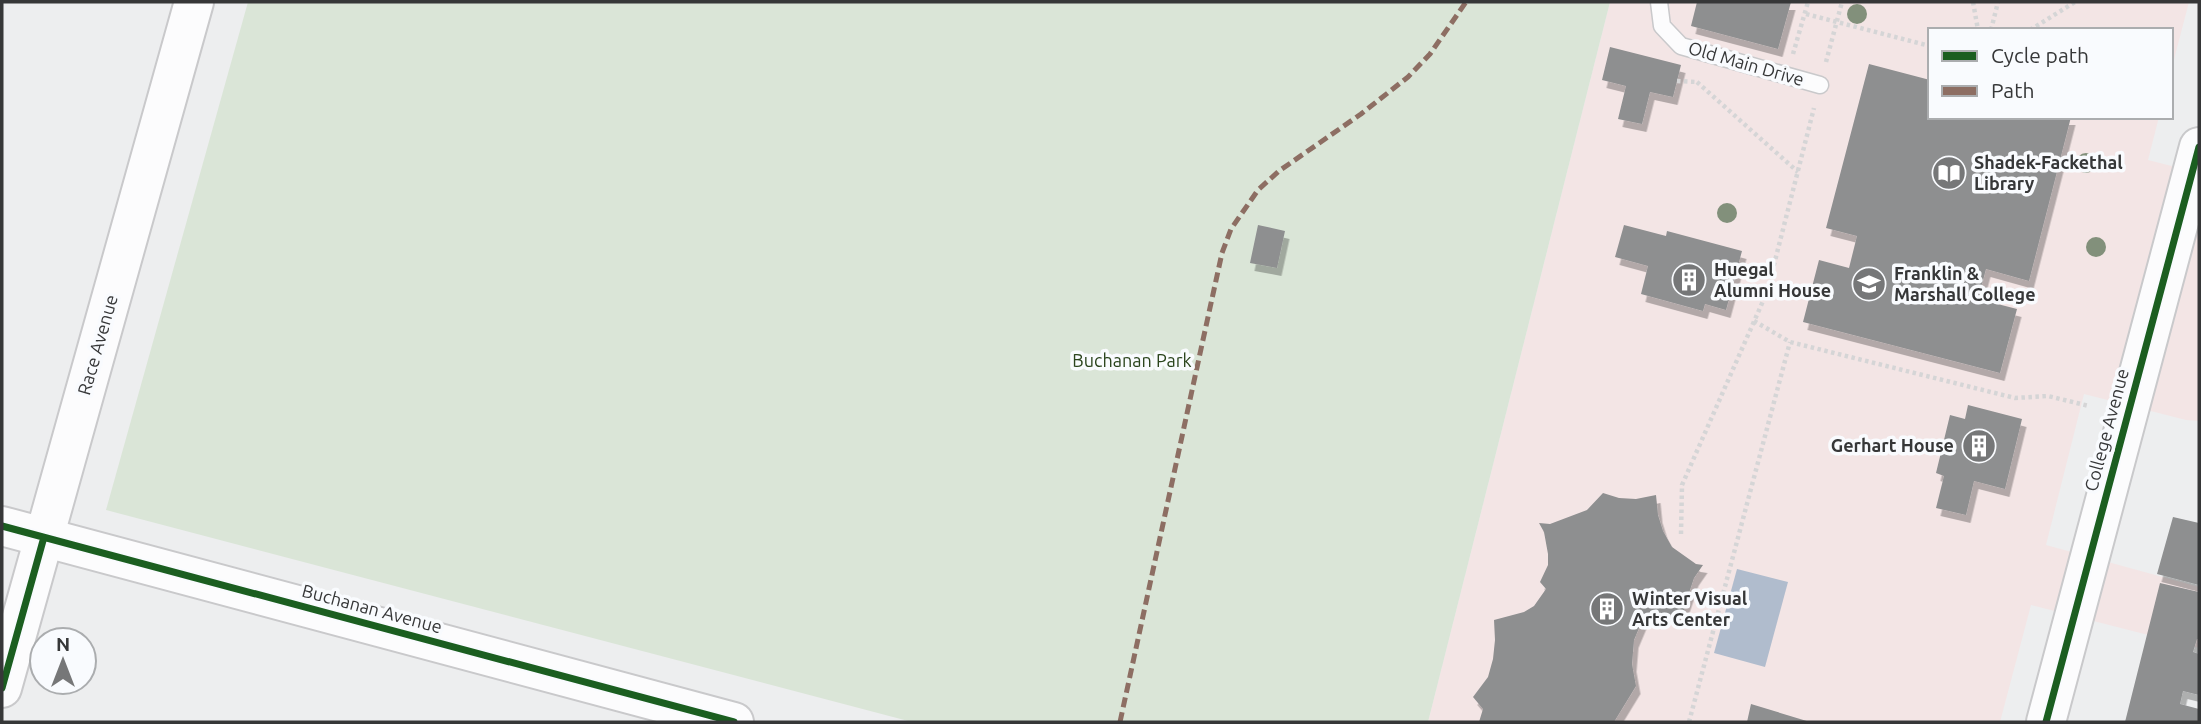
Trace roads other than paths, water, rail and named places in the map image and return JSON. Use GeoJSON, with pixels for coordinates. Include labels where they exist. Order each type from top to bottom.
{"type":"FeatureCollection","features":[{"type":"Feature","properties":{"kind":"main road","name":"Race Avenue"},"geometry":{"type":"LineString","coordinates":[[2,688],[194,2]]}},
{"type":"Feature","properties":{"kind":"main road","name":"College Avenue"},"geometry":{"type":"LineString","coordinates":[[2046,722],[2199,147]]}},
{"type":"Feature","properties":{"kind":"main road","name":"Buchanan Avenue"},"geometry":{"type":"LineString","coordinates":[[2,526],[734,722]]}},
{"type":"Feature","properties":{"kind":"lane","name":"Old Main Drive"},"geometry":{"type":"LineString","coordinates":[[1659,2],[1662,26],[1681,46],[1820,85]]}},
{"type":"Feature","properties":{"kind":"water"},"geometry":{"type":"Polygon","coordinates":[[[1737,569],[1788,582],[1765,667],[1714,653],[1737,569]]]}},
{"type":"Feature","properties":{"kind":"place","name":"Shadek-Fackethal Library"},"geometry":{"type":"Point","coordinates":[1949,173]}},
{"type":"Feature","properties":{"kind":"place","name":"Huegal Alumni House"},"geometry":{"type":"Point","coordinates":[1689,280]}},
{"type":"Feature","properties":{"kind":"place","name":"Franklin & Marshall College"},"geometry":{"type":"Point","coordinates":[1869,284]}},
{"type":"Feature","properties":{"kind":"place","name":"Gerhart House"},"geometry":{"type":"Point","coordinates":[1979,446]}},
{"type":"Feature","properties":{"kind":"place","name":"Winter Visual Arts Center"},"geometry":{"type":"Point","coordinates":[1607,609]}},
{"type":"Feature","properties":{"kind":"park label","name":"Buchanan Park"},"geometry":{"type":"Point","coordinates":[1132,361]}}]}
